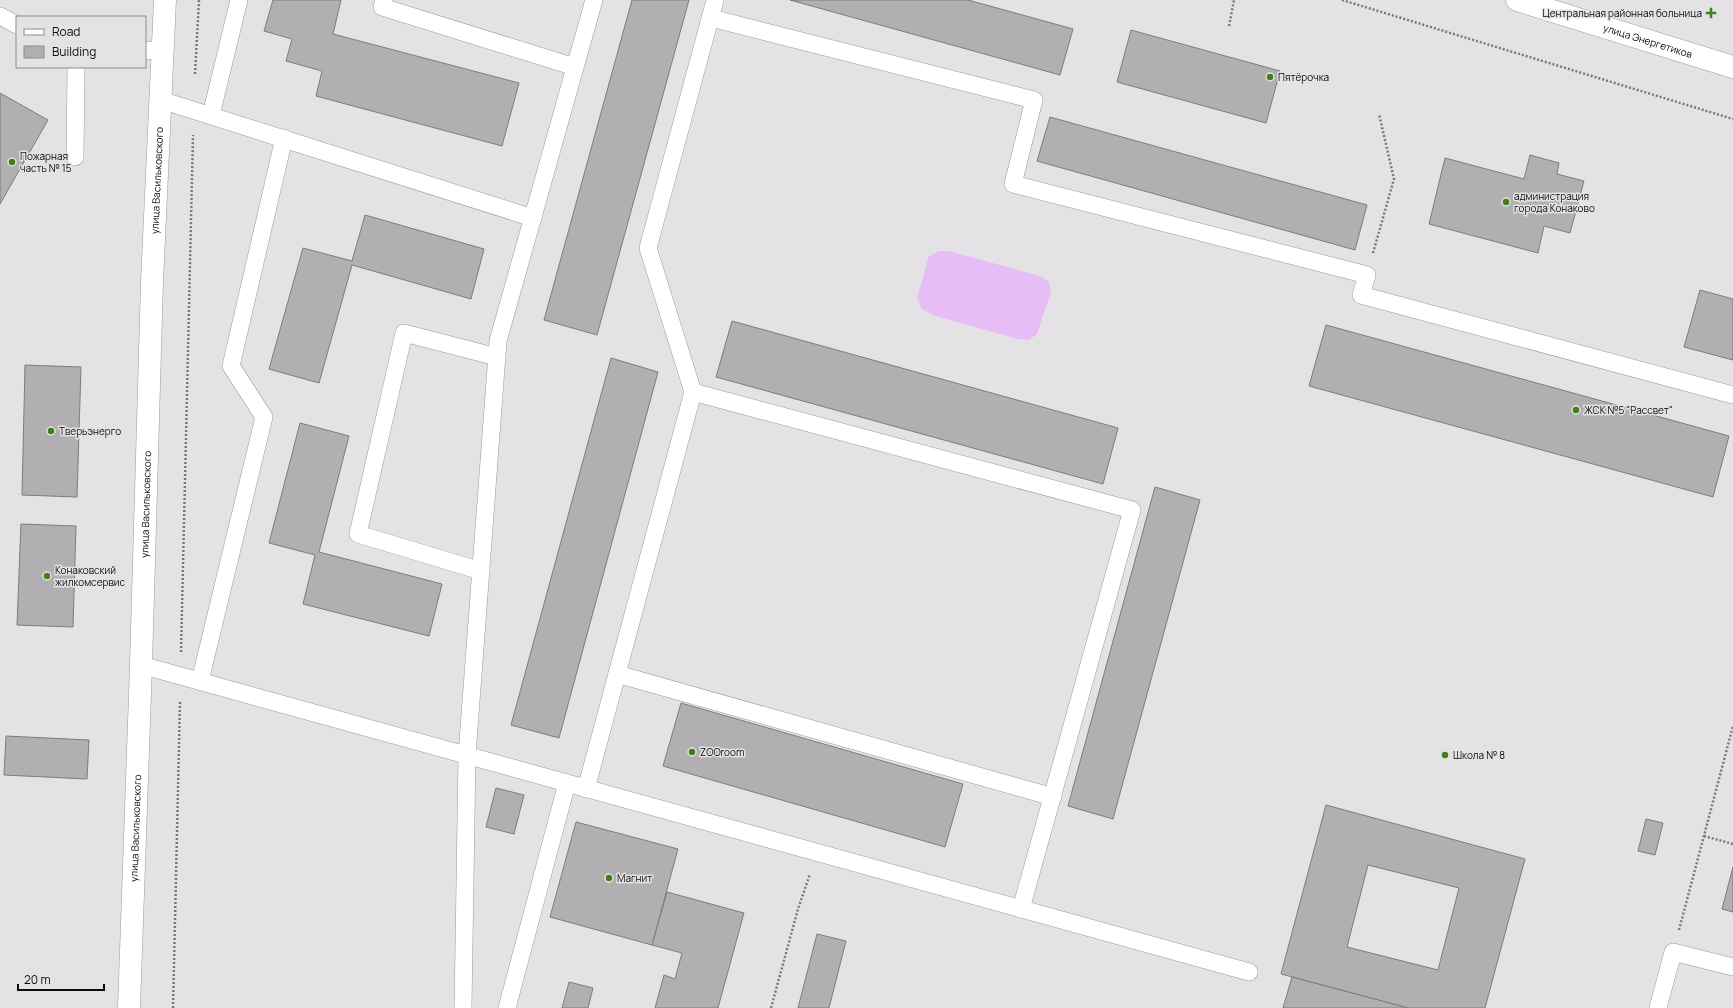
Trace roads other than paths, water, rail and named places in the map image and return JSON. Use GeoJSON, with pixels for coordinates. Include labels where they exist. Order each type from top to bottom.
{"type":"FeatureCollection","features":[{"type":"Feature","properties":{"kind":"street","name":"улица Васильковского"},"geometry":{"type":"LineString","coordinates":[[129,1008],[152,289],[161,100],[154,50],[165,0]]}},
{"type":"Feature","properties":{"kind":"street","name":"улица Энергетиков"},"geometry":{"type":"LineString","coordinates":[[1517,0],[1733,67]]}},
{"type":"Feature","properties":{"kind":"lane"},"geometry":{"type":"LineString","coordinates":[[211,115],[239,0]]}},
{"type":"Feature","properties":{"kind":"lane"},"geometry":{"type":"LineString","coordinates":[[384,0],[382,6],[575,67]]}},
{"type":"Feature","properties":{"kind":"lane"},"geometry":{"type":"LineString","coordinates":[[463,1008],[467,755],[498,341],[594,0]]}},
{"type":"Feature","properties":{"kind":"lane"},"geometry":{"type":"LineString","coordinates":[[586,789],[693,392],[648,248],[716,0]]}},
{"type":"Feature","properties":{"kind":"lane"},"geometry":{"type":"LineString","coordinates":[[0,16],[16,24]]}},
{"type":"Feature","properties":{"kind":"lane"},"geometry":{"type":"LineString","coordinates":[[711,18],[1034,100],[1013,184],[1367,275],[1361,295],[1733,395]]}},
{"type":"Feature","properties":{"kind":"lane"},"geometry":{"type":"LineString","coordinates":[[75,157],[76,68]]}},
{"type":"Feature","properties":{"kind":"lane"},"geometry":{"type":"LineString","coordinates":[[161,100],[533,218]]}},
{"type":"Feature","properties":{"kind":"lane"},"geometry":{"type":"LineString","coordinates":[[200,681],[264,417],[231,366],[284,138]]}},
{"type":"Feature","properties":{"kind":"lane"},"geometry":{"type":"LineString","coordinates":[[481,571],[358,534],[404,332],[498,357]]}},
{"type":"Feature","properties":{"kind":"lane"},"geometry":{"type":"LineString","coordinates":[[693,392],[1132,510],[1021,909]]}},
{"type":"Feature","properties":{"kind":"lane"},"geometry":{"type":"LineString","coordinates":[[141,665],[1248,972]]}},
{"type":"Feature","properties":{"kind":"lane"},"geometry":{"type":"LineString","coordinates":[[617,674],[1053,797]]}},
{"type":"Feature","properties":{"kind":"lane"},"geometry":{"type":"LineString","coordinates":[[507,1008],[567,783]]}},
{"type":"Feature","properties":{"kind":"lane"},"geometry":{"type":"LineString","coordinates":[[1658,1008],[1673,952],[1733,967]]}},
{"type":"Feature","properties":{"kind":"place","name":"Центральная районная больница"},"geometry":{"type":"Point","coordinates":[1711,13]}},
{"type":"Feature","properties":{"kind":"place","name":"Пятёрочка"},"geometry":{"type":"Point","coordinates":[1270,77]}},
{"type":"Feature","properties":{"kind":"place","name":"Пожарная часть № 15"},"geometry":{"type":"Point","coordinates":[12,162]}},
{"type":"Feature","properties":{"kind":"place","name":"администрация города Конаково"},"geometry":{"type":"Point","coordinates":[1506,202]}},
{"type":"Feature","properties":{"kind":"place","name":"ЖСК №5 \"Рассвет\""},"geometry":{"type":"Point","coordinates":[1576,410]}},
{"type":"Feature","properties":{"kind":"place","name":"Тверьэнерго"},"geometry":{"type":"Point","coordinates":[51,431]}},
{"type":"Feature","properties":{"kind":"place","name":"Конаковский жилкомсервис"},"geometry":{"type":"Point","coordinates":[47,576]}},
{"type":"Feature","properties":{"kind":"place","name":"ZOOroom"},"geometry":{"type":"Point","coordinates":[692,752]}},
{"type":"Feature","properties":{"kind":"place","name":"Школа № 8"},"geometry":{"type":"Point","coordinates":[1445,755]}},
{"type":"Feature","properties":{"kind":"place","name":"Магнит"},"geometry":{"type":"Point","coordinates":[609,878]}}]}
